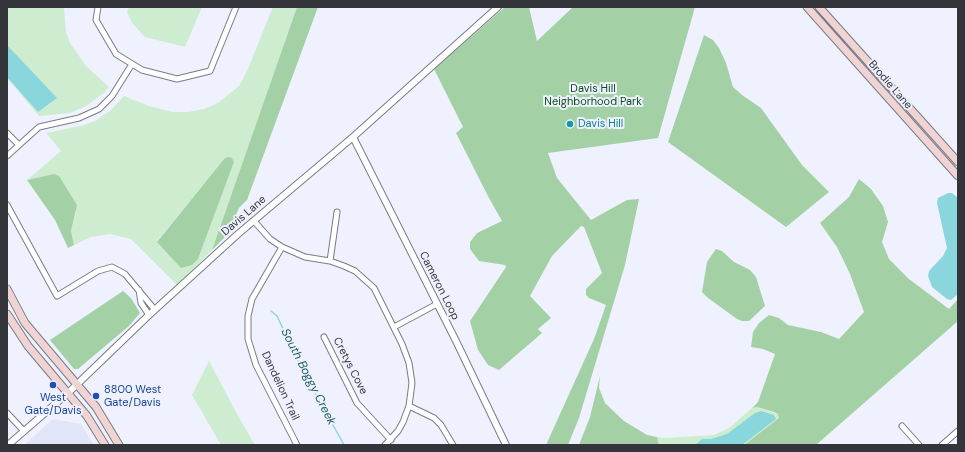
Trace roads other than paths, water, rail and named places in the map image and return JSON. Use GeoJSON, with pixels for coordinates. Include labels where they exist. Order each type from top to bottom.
{"type":"FeatureCollection","features":[{"type":"Feature","properties":{"kind":"main road","name":"Brodie Lane"},"geometry":{"type":"LineString","coordinates":[[807,7],[958,176]]}},
{"type":"Feature","properties":{"kind":"main road","name":"Brodie Lane"},"geometry":{"type":"LineString","coordinates":[[820,7],[958,162]]}},
{"type":"Feature","properties":{"kind":"main road"},"geometry":{"type":"LineString","coordinates":[[7,290],[26,323],[96,407],[119,445]]}},
{"type":"Feature","properties":{"kind":"main road"},"geometry":{"type":"LineString","coordinates":[[7,314],[9,325],[87,416],[105,445]]}},
{"type":"Feature","properties":{"kind":"street"},"geometry":{"type":"LineString","coordinates":[[98,7],[96,20],[116,54],[142,70],[177,79],[210,71],[236,7]]}},
{"type":"Feature","properties":{"kind":"street","name":"Davis Lane"},"geometry":{"type":"LineString","coordinates":[[8,445],[68,393],[149,315],[254,221],[352,137],[498,7]]}},
{"type":"Feature","properties":{"kind":"street"},"geometry":{"type":"LineString","coordinates":[[7,156],[39,127],[79,118],[99,109],[112,96],[132,64]]}},
{"type":"Feature","properties":{"kind":"street"},"geometry":{"type":"LineString","coordinates":[[7,133],[19,145]]}},
{"type":"Feature","properties":{"kind":"street","name":"Cameron Loop"},"geometry":{"type":"LineString","coordinates":[[352,137],[437,304],[506,445]]}},
{"type":"Feature","properties":{"kind":"street"},"geometry":{"type":"LineString","coordinates":[[7,205],[57,296],[87,277],[108,267],[120,270],[155,310]]}},
{"type":"Feature","properties":{"kind":"street"},"geometry":{"type":"LineString","coordinates":[[330,261],[338,212]]}},
{"type":"Feature","properties":{"kind":"street"},"geometry":{"type":"LineString","coordinates":[[254,221],[270,239],[282,247],[305,257],[330,261],[355,271],[374,288],[394,327],[409,363],[411,373],[412,394],[409,406],[403,422],[391,440],[385,445]]}},
{"type":"Feature","properties":{"kind":"street","name":"Dandelion Trail"},"geometry":{"type":"LineString","coordinates":[[282,247],[252,299],[248,316],[248,339],[256,365],[297,445]]}},
{"type":"Feature","properties":{"kind":"street"},"geometry":{"type":"LineString","coordinates":[[139,290],[141,303],[149,315]]}},
{"type":"Feature","properties":{"kind":"street"},"geometry":{"type":"LineString","coordinates":[[394,327],[437,304]]}},
{"type":"Feature","properties":{"kind":"street","name":"Cretys Cove"},"geometry":{"type":"LineString","coordinates":[[324,337],[357,403],[391,440]]}},
{"type":"Feature","properties":{"kind":"street"},"geometry":{"type":"LineString","coordinates":[[409,406],[434,418],[441,425],[453,445]]}},
{"type":"Feature","properties":{"kind":"street"},"geometry":{"type":"LineString","coordinates":[[7,413],[24,431]]}},
{"type":"Feature","properties":{"kind":"street"},"geometry":{"type":"LineString","coordinates":[[902,426],[919,445]]}},
{"type":"Feature","properties":{"kind":"street"},"geometry":{"type":"LineString","coordinates":[[942,445],[958,431]]}},
{"type":"Feature","properties":{"kind":"water"},"geometry":{"type":"Polygon","coordinates":[[[7,45],[57,98],[38,112],[7,77],[7,45]]]}},
{"type":"Feature","properties":{"kind":"water"},"geometry":{"type":"Polygon","coordinates":[[[948,193],[952,193],[958,198],[958,294],[951,300],[947,299],[932,287],[928,276],[929,271],[943,256],[947,248],[937,203],[938,198],[948,193]]]}},
{"type":"Feature","properties":{"kind":"water"},"geometry":{"type":"Polygon","coordinates":[[[761,411],[774,415],[776,419],[742,445],[695,445],[702,439],[711,439],[727,434],[755,413],[761,411]]]}},
{"type":"Feature","properties":{"kind":"waterway","name":"South Boggy Creek"},"geometry":{"type":"LineString","coordinates":[[271,311],[277,316],[300,365],[344,445]]}},
{"type":"Feature","properties":{"kind":"place","name":"Davis Hill"},"geometry":{"type":"Point","coordinates":[570,124]}},
{"type":"Feature","properties":{"kind":"place","name":"West Gate/Davis"},"geometry":{"type":"Point","coordinates":[53,385]}},
{"type":"Feature","properties":{"kind":"place","name":"8800 West Gate/Davis"},"geometry":{"type":"Point","coordinates":[96,396]}},
{"type":"Feature","properties":{"kind":"park label","name":"Davis Hill Neighborhood Park"},"geometry":{"type":"Point","coordinates":[593,95]}}]}
